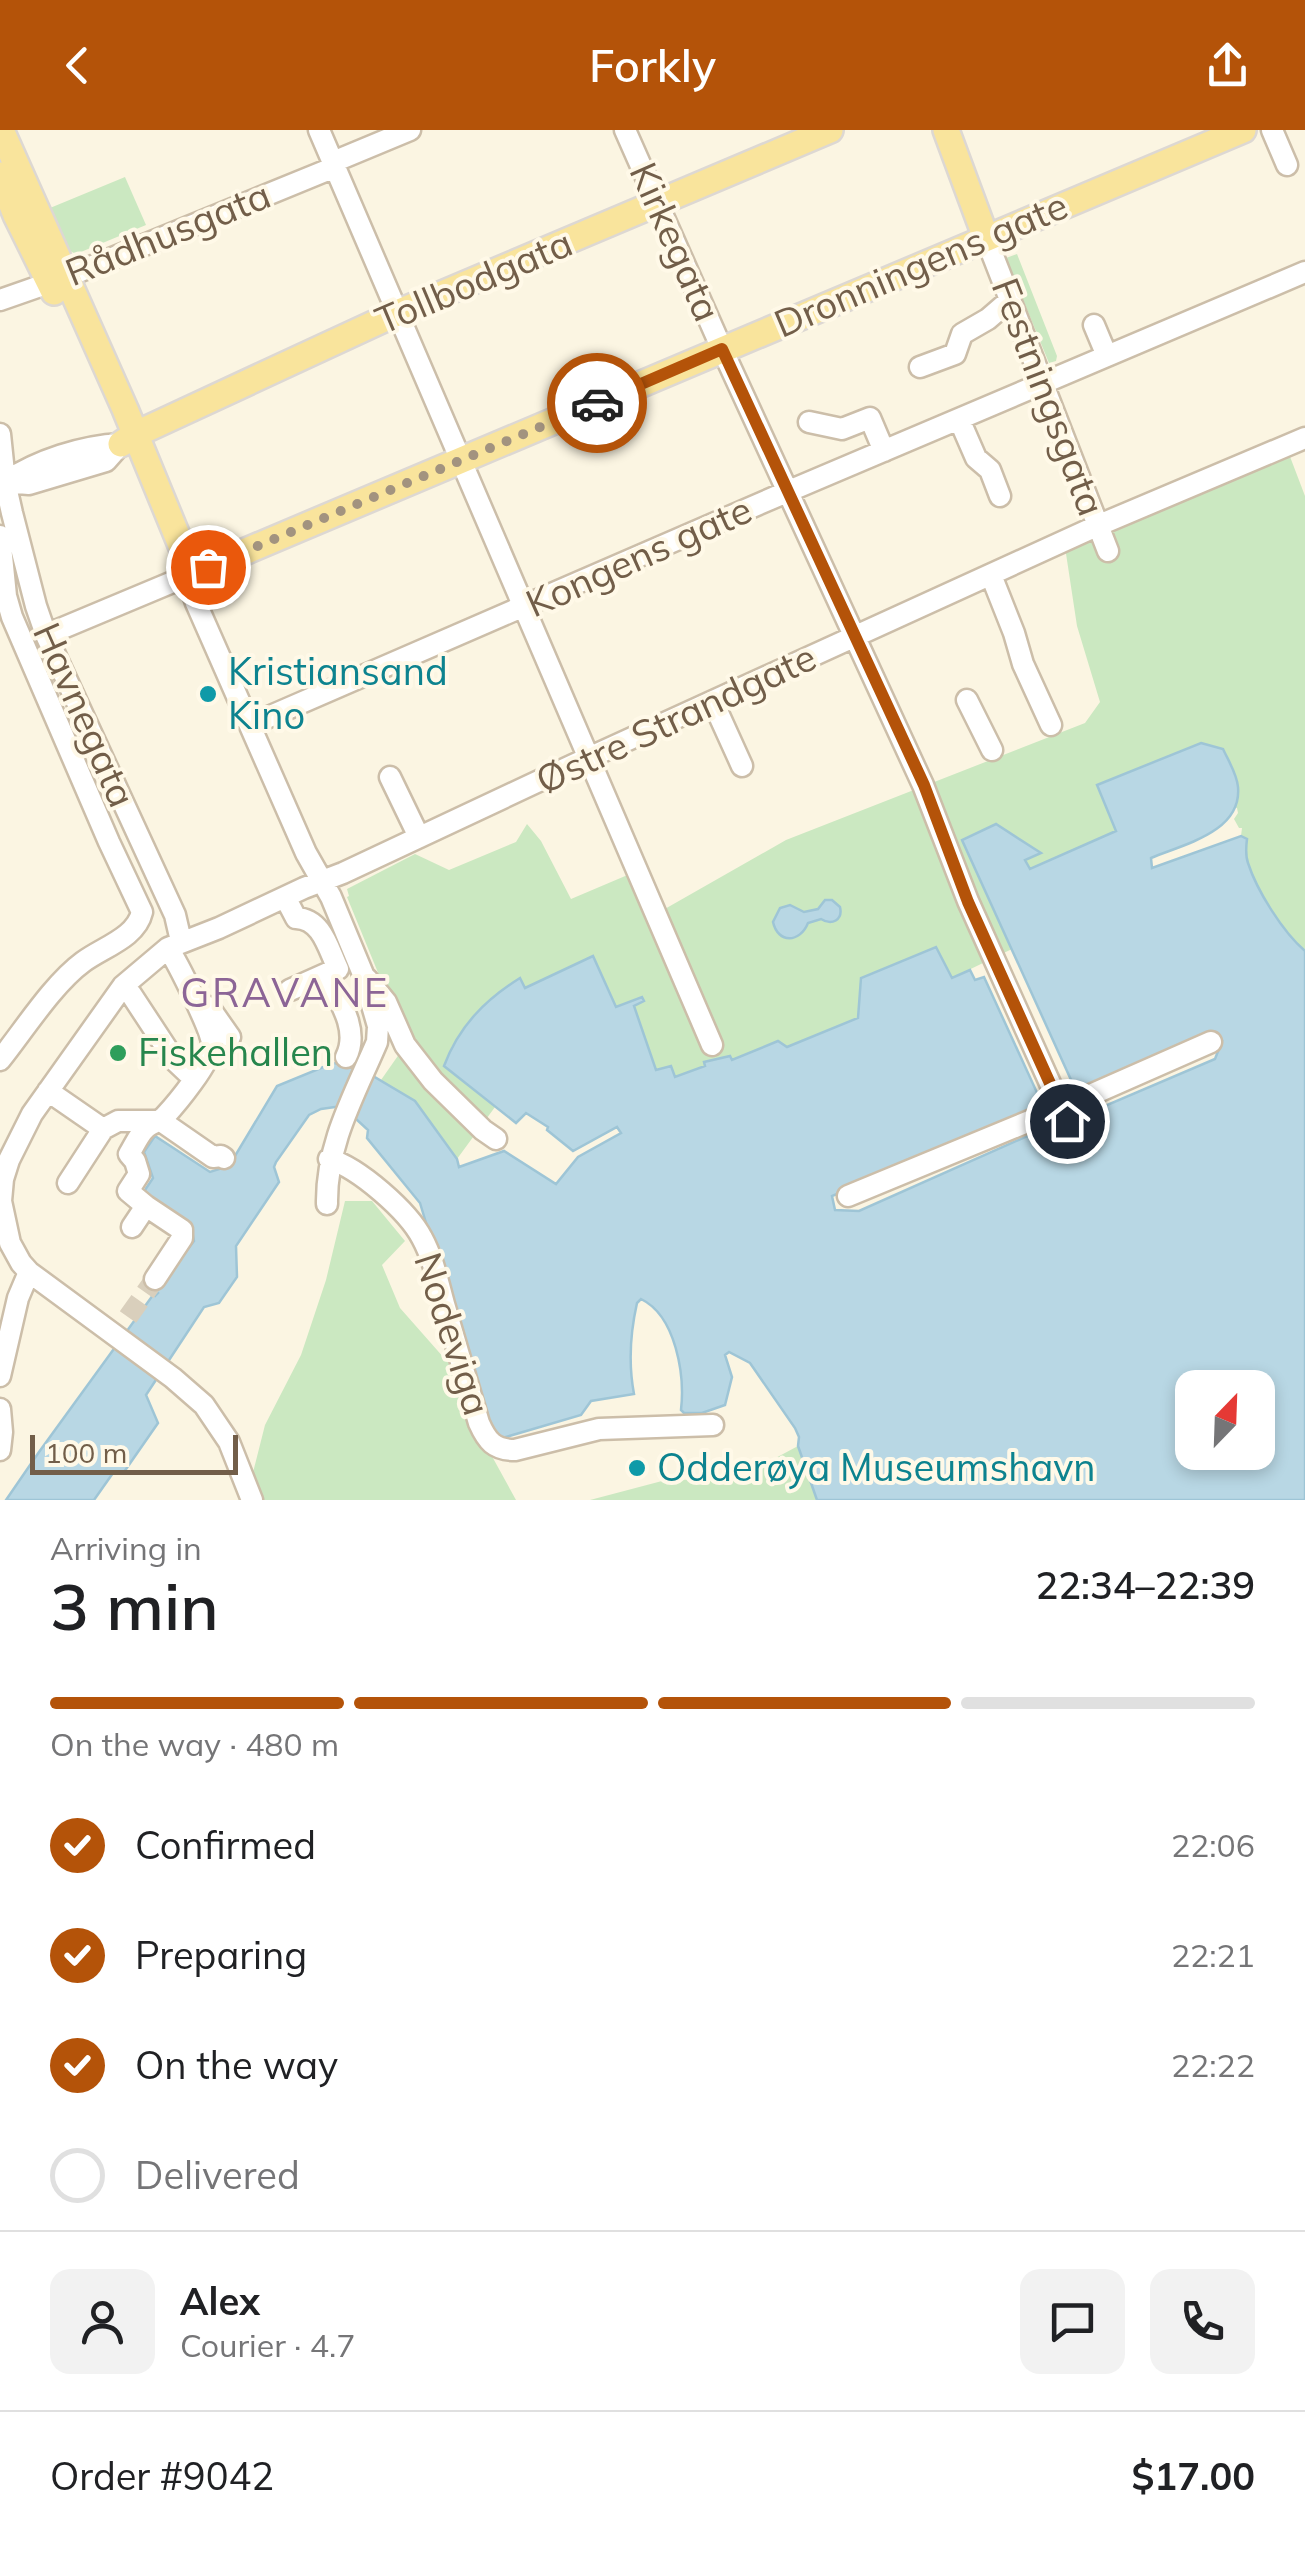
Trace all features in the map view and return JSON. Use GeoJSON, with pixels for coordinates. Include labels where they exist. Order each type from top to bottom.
{"type":"FeatureCollection","features":[{"type":"Feature","properties":{"kind":"main road","name":"Tollbodgata"},"geometry":{"type":"LineString","coordinates":[[128,440],[397,313],[830,130]]}},
{"type":"Feature","properties":{"kind":"main road","name":"Festningsgata"},"geometry":{"type":"LineString","coordinates":[[946,130],[986,238]]}},
{"type":"Feature","properties":{"kind":"main road","name":"Dronningens gate"},"geometry":{"type":"LineString","coordinates":[[188,576],[1242,130]]}},
{"type":"Feature","properties":{"kind":"main road"},"geometry":{"type":"LineString","coordinates":[[4,132],[58,280],[128,440],[182,550],[188,576]]}},
{"type":"Feature","properties":{"kind":"main road"},"geometry":{"type":"LineString","coordinates":[[0,175],[16,215],[58,280]]}},
{"type":"Feature","properties":{"kind":"street"},"geometry":{"type":"LineString","coordinates":[[319,130],[712,1044]]}},
{"type":"Feature","properties":{"kind":"street","name":"Rådhusgata"},"geometry":{"type":"LineString","coordinates":[[0,300],[58,280],[410,130]]}},
{"type":"Feature","properties":{"kind":"street","name":"Kirkegata"},"geometry":{"type":"LineString","coordinates":[[626,130],[722,349],[924,785],[968,902],[1064,1114]]}},
{"type":"Feature","properties":{"kind":"street"},"geometry":{"type":"LineString","coordinates":[[1272,130],[1287,165]]}},
{"type":"Feature","properties":{"kind":"street","name":"Festningsgata"},"geometry":{"type":"LineString","coordinates":[[986,238],[1108,551]]}},
{"type":"Feature","properties":{"kind":"street","name":"Kongens gate"},"geometry":{"type":"LineString","coordinates":[[250,725],[1305,272]]}},
{"type":"Feature","properties":{"kind":"street"},"geometry":{"type":"LineString","coordinates":[[920,367],[955,354],[962,334],[1010,300]]}},
{"type":"Feature","properties":{"kind":"street"},"geometry":{"type":"LineString","coordinates":[[1094,324],[1107,356]]}},
{"type":"Feature","properties":{"kind":"street"},"geometry":{"type":"LineString","coordinates":[[809,422],[842,429],[870,418],[884,450]]}},
{"type":"Feature","properties":{"kind":"street"},"geometry":{"type":"LineString","coordinates":[[959,418],[976,458],[990,470],[1000,496]]}},
{"type":"Feature","properties":{"kind":"street","name":"Havnegata"},"geometry":{"type":"LineString","coordinates":[[0,434],[6,519],[46,635],[175,916],[175,944]]}},
{"type":"Feature","properties":{"kind":"street","name":"Østre Strandgate"},"geometry":{"type":"LineString","coordinates":[[323,881],[1099,525],[1305,438]]}},
{"type":"Feature","properties":{"kind":"street","name":"Tollbodgata"},"geometry":{"type":"LineString","coordinates":[[3,475],[128,440]]}},
{"type":"Feature","properties":{"kind":"street"},"geometry":{"type":"LineString","coordinates":[[0,536],[3,596],[142,912],[134,930],[66,976],[0,1060]]}},
{"type":"Feature","properties":{"kind":"street"},"geometry":{"type":"LineString","coordinates":[[991,575],[1022,664],[1051,726]]}},
{"type":"Feature","properties":{"kind":"street"},"geometry":{"type":"LineString","coordinates":[[188,576],[196,603],[306,853],[323,881],[346,969],[352,1034],[346,1057]]}},
{"type":"Feature","properties":{"kind":"street","name":"Dronningens gate"},"geometry":{"type":"LineString","coordinates":[[46,635],[188,576]]}},
{"type":"Feature","properties":{"kind":"street"},"geometry":{"type":"LineString","coordinates":[[967,700],[992,750]]}},
{"type":"Feature","properties":{"kind":"street"},"geometry":{"type":"LineString","coordinates":[[713,702],[742,766]]}},
{"type":"Feature","properties":{"kind":"street"},"geometry":{"type":"LineString","coordinates":[[390,778],[419,837]]}},
{"type":"Feature","properties":{"kind":"street"},"geometry":{"type":"LineString","coordinates":[[252,1500],[230,1442],[204,1405],[21,1263],[10,1243],[1,1201],[3,1178],[16,1144],[48,1091],[123,986],[175,944],[323,881]]}},
{"type":"Feature","properties":{"kind":"street"},"geometry":{"type":"LineString","coordinates":[[285,897],[296,918],[312,920],[318,927],[378,1026],[377,1042],[338,1132],[326,1180],[327,1204]]}},
{"type":"Feature","properties":{"kind":"street"},"geometry":{"type":"LineString","coordinates":[[175,944],[230,1037]]}},
{"type":"Feature","properties":{"kind":"street"},"geometry":{"type":"LineString","coordinates":[[154,1279],[182,1238],[182,1230],[128,1191],[139,1174],[129,1154],[146,1127],[160,1121],[185,1093],[209,1054],[212,1035],[175,944]]}},
{"type":"Feature","properties":{"kind":"street"},"geometry":{"type":"LineString","coordinates":[[290,990],[346,969]]}},
{"type":"Feature","properties":{"kind":"street"},"geometry":{"type":"LineString","coordinates":[[346,969],[386,1002],[406,1045],[433,1081],[496,1139]]}},
{"type":"Feature","properties":{"kind":"street"},"geometry":{"type":"LineString","coordinates":[[123,986],[174,1061],[193,1078]]}},
{"type":"Feature","properties":{"kind":"street"},"geometry":{"type":"LineString","coordinates":[[848,1196],[1064,1114],[1211,1042]]}},
{"type":"Feature","properties":{"kind":"street"},"geometry":{"type":"LineString","coordinates":[[48,1091],[103,1129]]}},
{"type":"Feature","properties":{"kind":"street"},"geometry":{"type":"LineString","coordinates":[[68,1182],[103,1129],[118,1120],[160,1121],[213,1157],[224,1158]]}},
{"type":"Feature","properties":{"kind":"street","name":"Nodeviga"},"geometry":{"type":"LineString","coordinates":[[330,1160],[360,1174],[406,1216],[422,1237],[479,1423],[491,1444],[516,1450],[599,1429],[713,1425]]}},
{"type":"Feature","properties":{"kind":"street"},"geometry":{"type":"LineString","coordinates":[[132,1227],[146,1206]]}},
{"type":"Feature","properties":{"kind":"street"},"geometry":{"type":"LineString","coordinates":[[0,1376],[18,1298],[30,1272]]}},
{"type":"Feature","properties":{"kind":"street"},"geometry":{"type":"LineString","coordinates":[[0,1409],[0,1450]]}},
{"type":"Feature","properties":{"kind":"green space"},"geometry":{"type":"Polygon","coordinates":[[[125,177],[146,225],[76,254],[68,250],[50,208],[125,177]]]}},
{"type":"Feature","properties":{"kind":"green space"},"geometry":{"type":"Polygon","coordinates":[[[1017,254],[1056,361],[1049,363],[1006,258],[1017,254]]]}},
{"type":"Feature","properties":{"kind":"green space"},"geometry":{"type":"Polygon","coordinates":[[[1289,454],[1305,496],[1305,951],[1280,922],[1258,886],[1247,860],[1247,839],[1241,836],[1242,828],[1234,819],[1237,808],[1098,785],[1117,831],[1029,870],[1024,860],[1040,854],[962,839],[1012,949],[952,978],[936,947],[861,978],[859,1017],[786,1048],[777,1041],[732,1060],[674,1077],[671,1066],[657,1071],[634,1006],[643,997],[616,1007],[525,988],[520,978],[452,1046],[445,1065],[495,1107],[457,1159],[415,1101],[381,1080],[402,1050],[388,997],[347,889],[415,854],[449,870],[516,842],[527,824],[541,841],[571,899],[637,871],[656,914],[786,840],[1085,723],[1100,702],[1077,626],[1065,547],[1289,454]]]}},
{"type":"Feature","properties":{"kind":"green space"},"geometry":{"type":"Polygon","coordinates":[[[345,1201],[372,1201],[405,1241],[382,1265],[400,1308],[452,1367],[483,1440],[516,1500],[246,1500],[265,1425],[301,1355],[326,1280],[345,1201]]]}},
{"type":"Feature","properties":{"kind":"green space"},"geometry":{"type":"Polygon","coordinates":[[[798,1446],[817,1500],[590,1500],[662,1481],[740,1477],[798,1446]]]}},
{"type":"Feature","properties":{"kind":"water"},"geometry":{"type":"Polygon","coordinates":[[[1201,743],[1223,749],[1238,787],[1231,815],[1208,834],[1151,858],[1152,868],[1241,836],[1247,839],[1247,860],[1258,886],[1280,922],[1305,951],[1305,1500],[817,1500],[795,1428],[750,1363],[729,1352],[725,1355],[732,1377],[725,1405],[702,1413],[681,1410],[676,1348],[663,1319],[641,1299],[631,1337],[634,1394],[591,1401],[581,1415],[492,1441],[420,1203],[367,1138],[368,1130],[342,1106],[309,1115],[276,1162],[279,1182],[236,1246],[237,1277],[219,1303],[204,1307],[146,1395],[158,1423],[124,1472],[113,1473],[94,1500],[6,1500],[194,1241],[191,1226],[143,1193],[153,1178],[144,1152],[155,1136],[210,1172],[229,1166],[277,1086],[333,1063],[356,1066],[415,1101],[459,1167],[504,1151],[556,1184],[578,1157],[621,1133],[617,1127],[573,1151],[526,1113],[516,1123],[444,1066],[474,1015],[520,978],[525,988],[593,956],[616,1007],[642,997],[644,1001],[634,1006],[656,1070],[671,1066],[675,1077],[705,1066],[704,1062],[730,1056],[732,1060],[778,1041],[787,1047],[858,1018],[861,978],[936,947],[952,978],[970,970],[975,980],[984,977],[1044,1108],[832,1196],[835,1210],[859,1211],[1052,1125],[1063,1147],[1095,1132],[1084,1110],[1091,1112],[1215,1059],[1222,1041],[1209,1037],[1077,1093],[962,840],[996,824],[1041,853],[1025,860],[1030,869],[1116,831],[1097,785],[1201,743]]]}},
{"type":"Feature","properties":{"kind":"water"},"geometry":{"type":"Polygon","coordinates":[[[825,900],[840,907],[836,920],[808,923],[795,937],[779,934],[773,922],[780,908],[790,905],[804,912],[818,909],[825,900]]]}},
{"type":"Feature","properties":{"kind":"tunnel"},"geometry":{"type":"LineString","coordinates":[[128,1317],[155,1279]]}},
{"type":"Feature","properties":{"kind":"way so far"},"geometry":{"type":"LineString","coordinates":[[208,567],[597,403]]}},
{"type":"Feature","properties":{"kind":"place","name":"Kristiansand Kino"},"geometry":{"type":"Point","coordinates":[208,694]}},
{"type":"Feature","properties":{"kind":"place","name":"Fiskehallen"},"geometry":{"type":"Point","coordinates":[118,1053]}},
{"type":"Feature","properties":{"kind":"place","name":"Odderøya Museumshavn"},"geometry":{"type":"Point","coordinates":[637,1468]}},
{"type":"Feature","properties":{"kind":"district","name":"GRAVANE"},"geometry":{"type":"Point","coordinates":[285,993]}},
{"type":"Feature","properties":{"kind":"route"},"geometry":{"type":"LineString","coordinates":[[597,403],[722,349],[924,785],[968,902],[1067,1121]]}}]}
